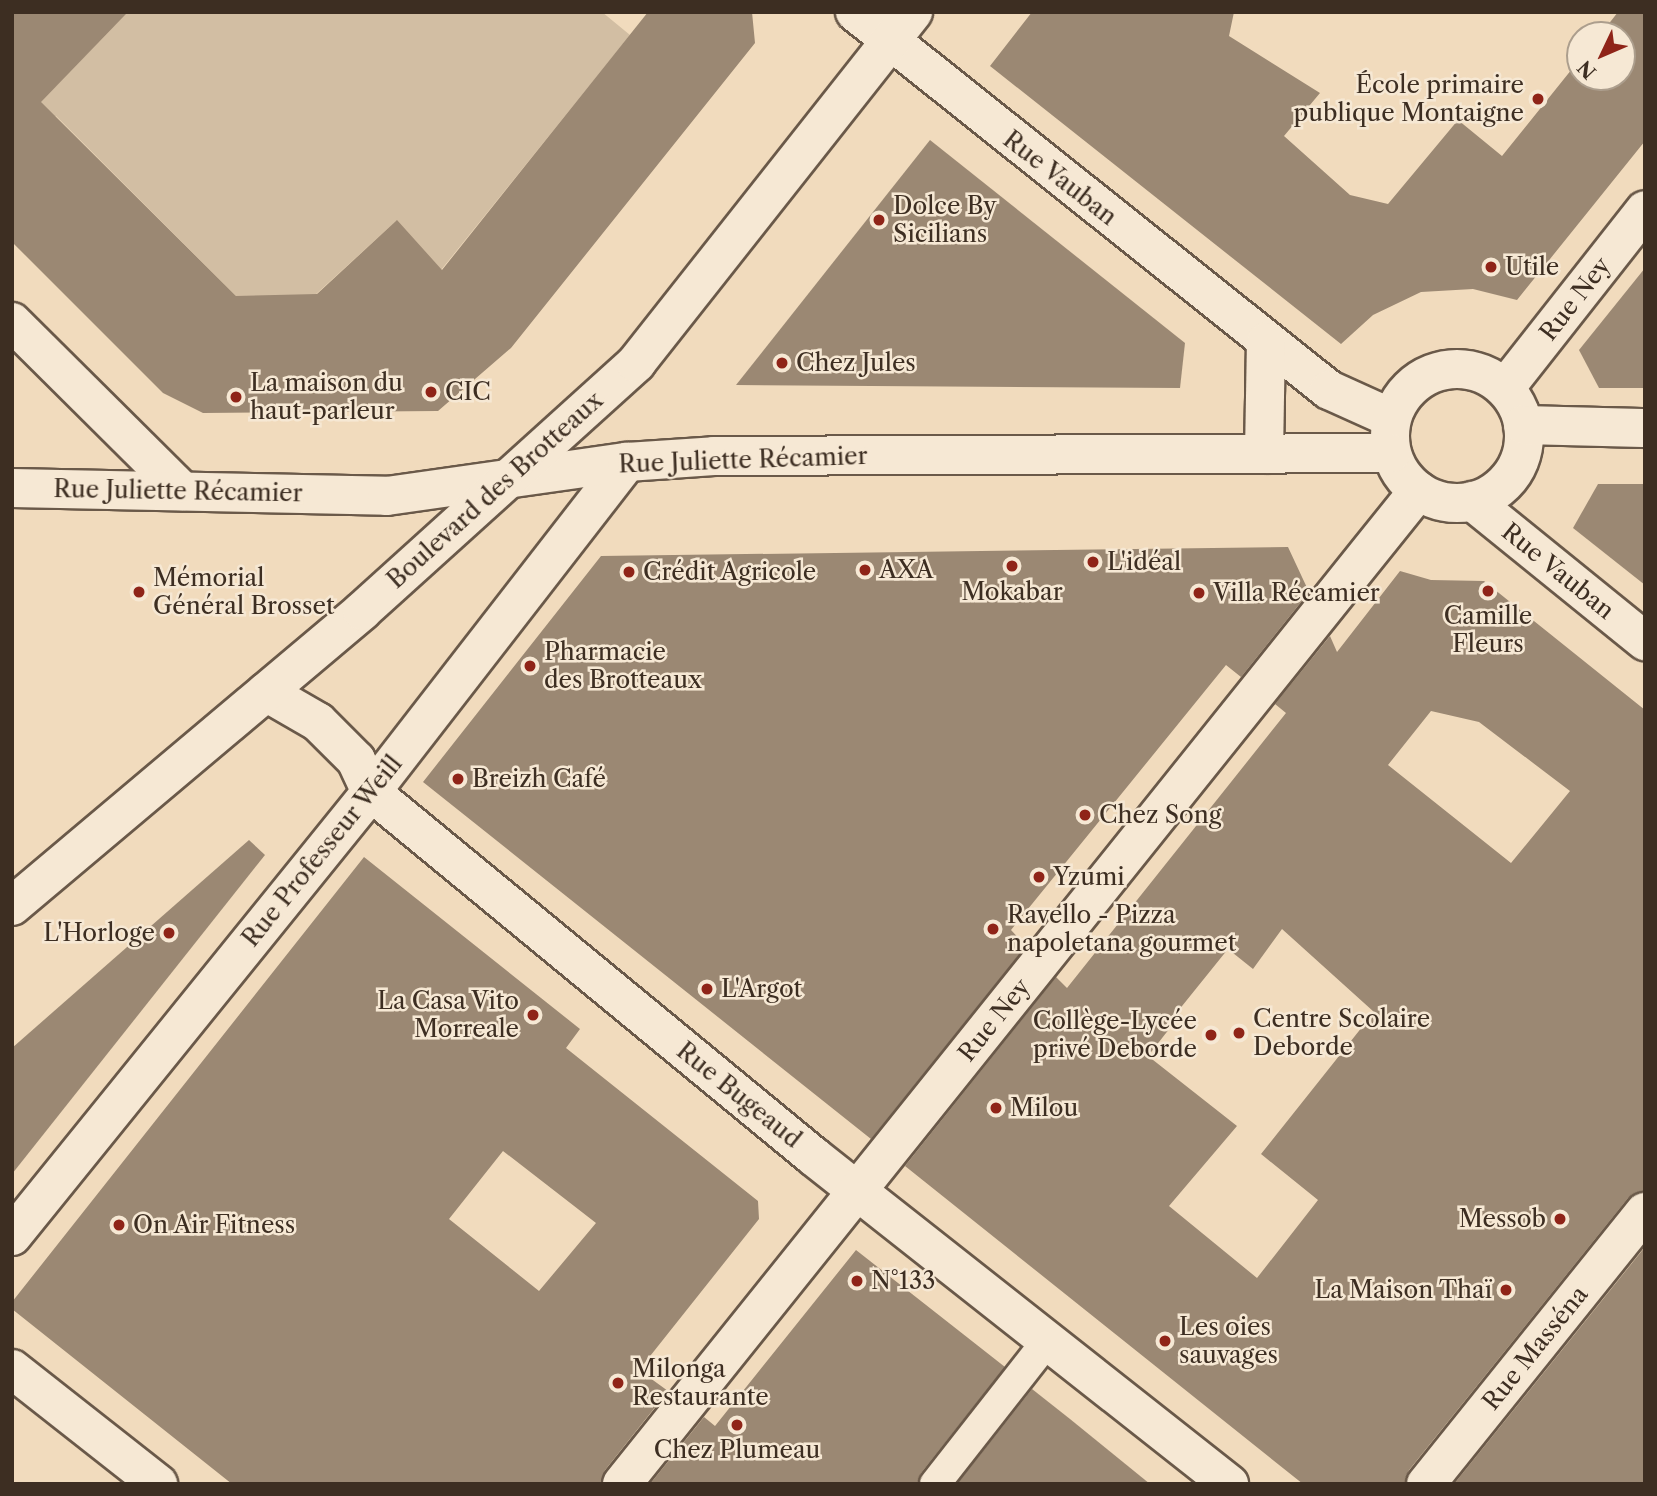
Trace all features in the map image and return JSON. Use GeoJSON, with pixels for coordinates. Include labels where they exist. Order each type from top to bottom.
{"type":"FeatureCollection","features":[{"type":"Feature","properties":{"kind":"street","name":"Rue Vauban"},"geometry":{"type":"LineString","coordinates":[[855,12],[902,27],[1266,342],[1391,436]]}},
{"type":"Feature","properties":{"kind":"street","name":"Boulevard des Brotteaux"},"geometry":{"type":"LineString","coordinates":[[12,906],[362,611],[636,363],[902,27]]}},
{"type":"Feature","properties":{"kind":"street","name":"Rue Ney"},"geometry":{"type":"LineString","coordinates":[[1505,388],[1645,210]]}},
{"type":"Feature","properties":{"kind":"street"},"geometry":{"type":"LineString","coordinates":[[12,322],[183,491]]}},
{"type":"Feature","properties":{"kind":"street"},"geometry":{"type":"LineString","coordinates":[[1264,454],[1266,342]]}},
{"type":"Feature","properties":{"kind":"street"},"geometry":{"type":"LineString","coordinates":[[1467,369],[1505,388],[1523,425],[1522,453],[1513,473],[1498,489],[1472,501],[1444,502],[1418,491],[1397,468],[1391,436],[1404,393],[1439,370],[1467,369]]}},
{"type":"Feature","properties":{"kind":"street"},"geometry":{"type":"LineString","coordinates":[[1523,425],[1645,428]]}},
{"type":"Feature","properties":{"kind":"street","name":"Rue Juliette Récamier"},"geometry":{"type":"LineString","coordinates":[[12,488],[387,496],[627,462],[727,456],[1264,454],[1391,436]]}},
{"type":"Feature","properties":{"kind":"street","name":"Rue Professeur Weill"},"geometry":{"type":"LineString","coordinates":[[12,1236],[370,792],[627,462]]}},
{"type":"Feature","properties":{"kind":"street","name":"Rue Ney"},"geometry":{"type":"LineString","coordinates":[[622,1484],[1418,491]]}},
{"type":"Feature","properties":{"kind":"street","name":"Rue Vauban"},"geometry":{"type":"LineString","coordinates":[[1472,501],[1645,641]]}},
{"type":"Feature","properties":{"kind":"street","name":"Rue Bugeaud"},"geometry":{"type":"LineString","coordinates":[[266,692],[318,722],[356,760],[370,792],[857,1191],[1229,1484]]}},
{"type":"Feature","properties":{"kind":"street","name":"Rue Masséna"},"geometry":{"type":"LineString","coordinates":[[1426,1484],[1645,1212]]}},
{"type":"Feature","properties":{"kind":"street"},"geometry":{"type":"LineString","coordinates":[[12,1369],[158,1484]]}},
{"type":"Feature","properties":{"kind":"lane"},"geometry":{"type":"LineString","coordinates":[[935,1484],[1047,1340]]}},
{"type":"Feature","properties":{"kind":"shaded area"},"geometry":{"type":"Polygon","coordinates":[[[128,12],[602,12],[630,35],[441,270],[396,221],[314,296],[236,296],[56,116],[40,127],[34,73],[48,88],[55,87],[128,12]]]}},
{"type":"Feature","properties":{"kind":"building"},"geometry":{"type":"Polygon","coordinates":[[[12,12],[128,12],[41,102],[236,296],[317,294],[397,220],[442,270],[648,12],[752,12],[755,43],[511,348],[438,411],[203,413],[163,393],[12,242],[12,12]]]}},
{"type":"Feature","properties":{"kind":"building"},"geometry":{"type":"Polygon","coordinates":[[[1032,12],[1234,12],[1229,36],[1320,93],[1284,136],[1350,195],[1388,204],[1458,120],[1502,156],[1566,76],[1566,91],[1636,91],[1636,21],[1611,21],[1618,12],[1645,12],[1645,141],[1517,300],[1473,289],[1421,292],[1373,315],[1341,344],[990,66],[1032,12]]]}},
{"type":"Feature","properties":{"kind":"building"},"geometry":{"type":"Polygon","coordinates":[[[930,140],[1185,343],[1180,388],[736,385],[930,140]]]}},
{"type":"Feature","properties":{"kind":"building"},"geometry":{"type":"Polygon","coordinates":[[[1645,268],[1645,388],[1599,388],[1579,350],[1645,268]]]}},
{"type":"Feature","properties":{"kind":"building"},"geometry":{"type":"Polygon","coordinates":[[[1598,484],[1645,484],[1645,585],[1573,528],[1598,484]]]}},
{"type":"Feature","properties":{"kind":"building"},"geometry":{"type":"Polygon","coordinates":[[[1288,547],[1309,592],[1241,677],[1226,665],[1011,930],[1026,946],[871,1139],[423,782],[601,556],[1288,547]]]}},
{"type":"Feature","properties":{"kind":"building"},"geometry":{"type":"Polygon","coordinates":[[[1400,571],[1431,580],[1484,581],[1645,710],[1645,1191],[1628,1198],[1409,1470],[1405,1484],[1303,1484],[905,1166],[1056,977],[1067,988],[1286,713],[1275,704],[1330,636],[1337,652],[1400,571]],[[1431,711],[1388,765],[1511,863],[1570,791],[1479,722],[1431,711]],[[1282,929],[1253,969],[1228,949],[1174,1016],[1177,1019],[1148,1056],[1237,1126],[1169,1206],[1257,1278],[1318,1200],[1261,1154],[1374,1012],[1282,929]]]}},
{"type":"Feature","properties":{"kind":"building"},"geometry":{"type":"Polygon","coordinates":[[[249,840],[265,855],[12,1174],[12,1048],[249,840]]]}},
{"type":"Feature","properties":{"kind":"building"},"geometry":{"type":"Polygon","coordinates":[[[364,857],[580,1029],[566,1048],[758,1201],[759,1219],[639,1370],[668,1391],[605,1470],[601,1484],[232,1484],[12,1309],[12,1302],[364,857]],[[503,1151],[449,1219],[539,1291],[596,1223],[503,1151]]]}},
{"type":"Feature","properties":{"kind":"building"},"geometry":{"type":"Polygon","coordinates":[[[1645,1247],[1645,1484],[1454,1484],[1645,1247]]]}},
{"type":"Feature","properties":{"kind":"building"},"geometry":{"type":"Polygon","coordinates":[[[856,1250],[1005,1367],[921,1473],[918,1484],[650,1484],[704,1417],[715,1426],[856,1250]]]}},
{"type":"Feature","properties":{"kind":"building"},"geometry":{"type":"Polygon","coordinates":[[[1032,1389],[1070,1419],[1150,1484],[957,1484],[1032,1389]]]}},
{"type":"Feature","properties":{"kind":"place","name":"École primaire publique Montaigne"},"geometry":{"type":"Point","coordinates":[1538,99]}},
{"type":"Feature","properties":{"kind":"place","name":"Dolce By Sicilians"},"geometry":{"type":"Point","coordinates":[879,220]}},
{"type":"Feature","properties":{"kind":"place","name":"Utile"},"geometry":{"type":"Point","coordinates":[1491,267]}},
{"type":"Feature","properties":{"kind":"place","name":"Chez Jules"},"geometry":{"type":"Point","coordinates":[782,363]}},
{"type":"Feature","properties":{"kind":"place","name":"CIC"},"geometry":{"type":"Point","coordinates":[431,392]}},
{"type":"Feature","properties":{"kind":"place","name":"La maison du haut-parleur"},"geometry":{"type":"Point","coordinates":[236,397]}},
{"type":"Feature","properties":{"kind":"place","name":"L'idéal"},"geometry":{"type":"Point","coordinates":[1093,562]}},
{"type":"Feature","properties":{"kind":"place","name":"Mokabar"},"geometry":{"type":"Point","coordinates":[1012,566]}},
{"type":"Feature","properties":{"kind":"place","name":"AXA"},"geometry":{"type":"Point","coordinates":[865,570]}},
{"type":"Feature","properties":{"kind":"place","name":"Crédit Agricole"},"geometry":{"type":"Point","coordinates":[629,572]}},
{"type":"Feature","properties":{"kind":"place","name":"Camille Fleurs"},"geometry":{"type":"Point","coordinates":[1488,591]}},
{"type":"Feature","properties":{"kind":"place","name":"Mémorial Général Brosset"},"geometry":{"type":"Point","coordinates":[139,592]}},
{"type":"Feature","properties":{"kind":"place","name":"Villa Récamier"},"geometry":{"type":"Point","coordinates":[1199,593]}},
{"type":"Feature","properties":{"kind":"place","name":"Pharmacie des Brotteaux"},"geometry":{"type":"Point","coordinates":[530,666]}},
{"type":"Feature","properties":{"kind":"place","name":"Breizh Café"},"geometry":{"type":"Point","coordinates":[458,779]}},
{"type":"Feature","properties":{"kind":"place","name":"Chez Song"},"geometry":{"type":"Point","coordinates":[1085,815]}},
{"type":"Feature","properties":{"kind":"place","name":"Yzumi"},"geometry":{"type":"Point","coordinates":[1039,877]}},
{"type":"Feature","properties":{"kind":"place","name":"Ravello - Pizza napoletana gourmet"},"geometry":{"type":"Point","coordinates":[993,929]}},
{"type":"Feature","properties":{"kind":"place","name":"L'Horloge"},"geometry":{"type":"Point","coordinates":[169,933]}},
{"type":"Feature","properties":{"kind":"place","name":"L'Argot"},"geometry":{"type":"Point","coordinates":[707,989]}},
{"type":"Feature","properties":{"kind":"place","name":"La Casa Vito Morreale"},"geometry":{"type":"Point","coordinates":[533,1015]}},
{"type":"Feature","properties":{"kind":"place","name":"Centre Scolaire Deborde"},"geometry":{"type":"Point","coordinates":[1239,1033]}},
{"type":"Feature","properties":{"kind":"place","name":"Collège-Lycée privé Deborde"},"geometry":{"type":"Point","coordinates":[1211,1035]}},
{"type":"Feature","properties":{"kind":"place","name":"Milou"},"geometry":{"type":"Point","coordinates":[996,1108]}},
{"type":"Feature","properties":{"kind":"place","name":"Messob"},"geometry":{"type":"Point","coordinates":[1560,1219]}},
{"type":"Feature","properties":{"kind":"place","name":"On Air Fitness"},"geometry":{"type":"Point","coordinates":[119,1225]}},
{"type":"Feature","properties":{"kind":"place","name":"N°133"},"geometry":{"type":"Point","coordinates":[857,1281]}},
{"type":"Feature","properties":{"kind":"place","name":"La Maison Thaï"},"geometry":{"type":"Point","coordinates":[1506,1290]}},
{"type":"Feature","properties":{"kind":"place","name":"Les oies sauvages"},"geometry":{"type":"Point","coordinates":[1165,1341]}},
{"type":"Feature","properties":{"kind":"place","name":"Milonga Restaurante"},"geometry":{"type":"Point","coordinates":[618,1383]}},
{"type":"Feature","properties":{"kind":"place","name":"Chez Plumeau"},"geometry":{"type":"Point","coordinates":[737,1425]}}]}
